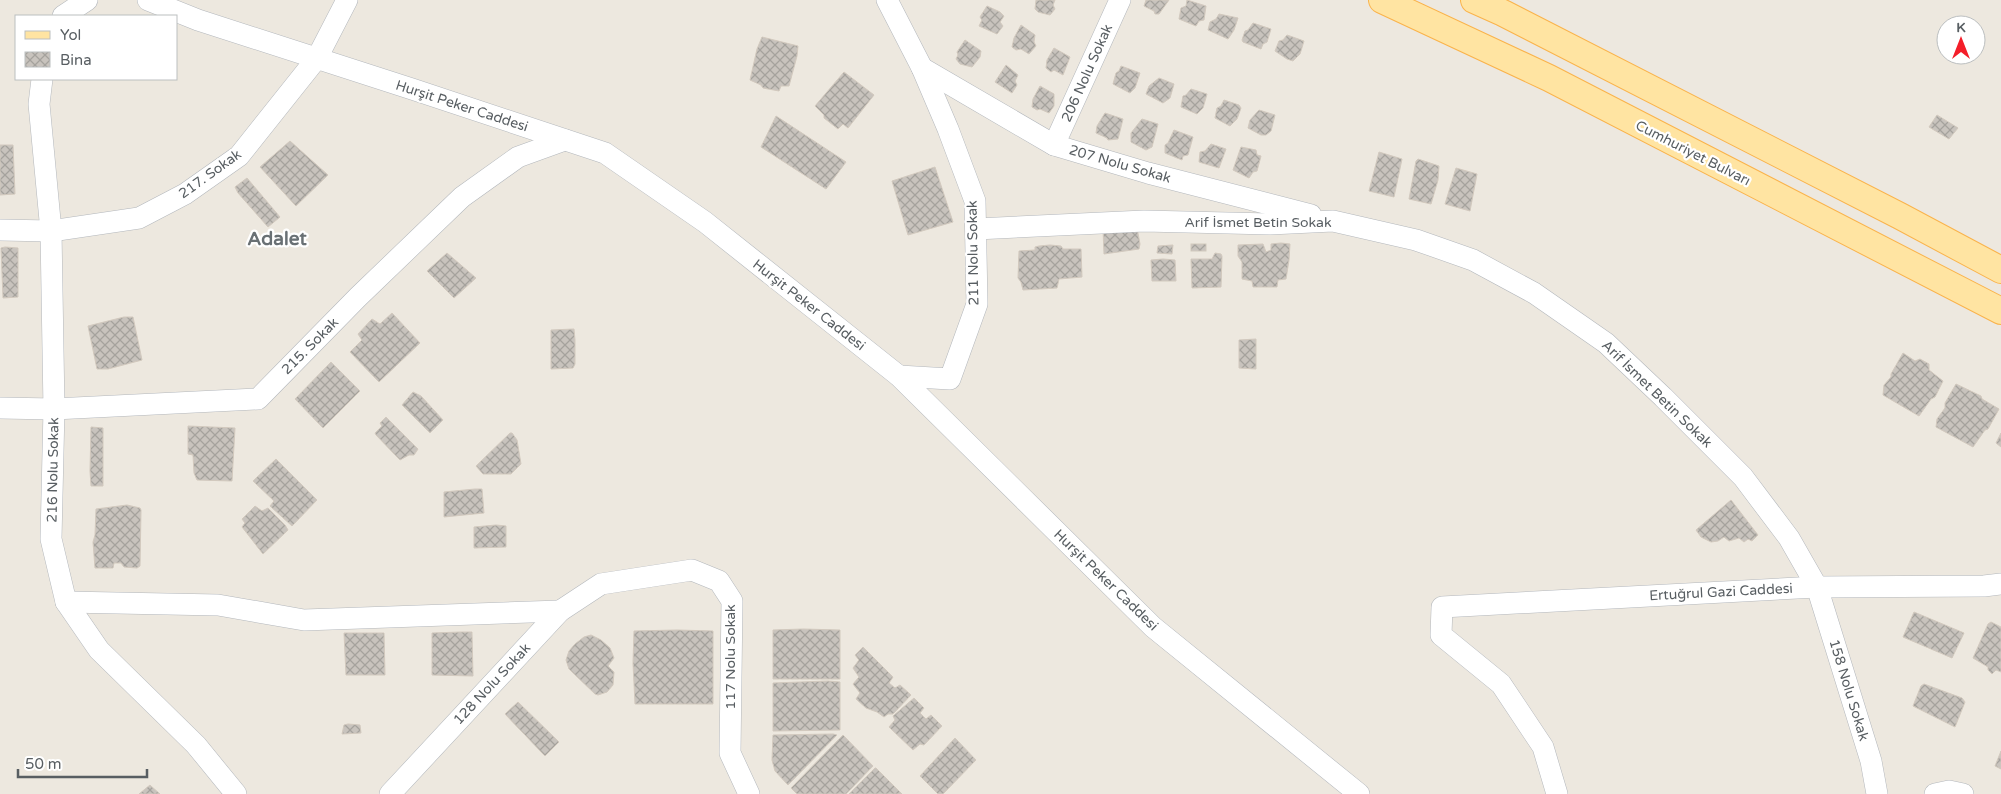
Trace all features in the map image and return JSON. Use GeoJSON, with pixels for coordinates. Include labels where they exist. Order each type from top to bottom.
{"type":"FeatureCollection","features":[{"type":"Feature","properties":{"kind":"main road","name":"Cumhuriyet Bulvarı"},"geometry":{"type":"LineString","coordinates":[[1382,0],[1549,78],[2001,312]]}},
{"type":"Feature","properties":{"kind":"main road"},"geometry":{"type":"LineString","coordinates":[[1474,0],[1503,13],[1900,216],[2001,270]]}},
{"type":"Feature","properties":{"kind":"street"},"geometry":{"type":"LineString","coordinates":[[64,15],[87,0]]}},
{"type":"Feature","properties":{"kind":"street","name":"Hurşit Peker Caddesi"},"geometry":{"type":"LineString","coordinates":[[148,0],[198,20],[604,153],[705,222],[899,376],[1153,627],[1358,794]]}},
{"type":"Feature","properties":{"kind":"street","name":"217. Sokak"},"geometry":{"type":"LineString","coordinates":[[0,230],[51,230],[139,218],[185,194],[239,156],[317,58],[347,0]]}},
{"type":"Feature","properties":{"kind":"street","name":"211 Nolu Sokak"},"geometry":{"type":"LineString","coordinates":[[887,0],[922,68],[948,129],[975,201],[976,229],[977,304],[950,379],[899,376]]}},
{"type":"Feature","properties":{"kind":"street","name":"206 Nolu Sokak"},"geometry":{"type":"LineString","coordinates":[[1054,145],[1120,0]]}},
{"type":"Feature","properties":{"kind":"street","name":"207 Nolu Sokak"},"geometry":{"type":"LineString","coordinates":[[922,68],[1054,145],[1148,173],[1333,221]]}},
{"type":"Feature","properties":{"kind":"street","name":"216 Nolu Sokak"},"geometry":{"type":"LineString","coordinates":[[42,80],[40,104],[51,230],[54,409],[51,539],[66,602],[99,650],[196,745],[236,794]]}},
{"type":"Feature","properties":{"kind":"street","name":"215. Sokak"},"geometry":{"type":"LineString","coordinates":[[0,408],[54,409],[258,399],[358,297],[462,197],[518,157],[565,140]]}},
{"type":"Feature","properties":{"kind":"street","name":"Arif İsmet Betin Sokak"},"geometry":{"type":"LineString","coordinates":[[976,229],[1144,221],[1270,224],[1333,221],[1416,240],[1473,260],[1534,294],[1606,343],[1743,477],[1789,538],[1817,588]]}},
{"type":"Feature","properties":{"kind":"street","name":"117 Nolu Sokak"},"geometry":{"type":"LineString","coordinates":[[602,584],[692,570],[719,581],[732,601],[730,753],[749,794]]}},
{"type":"Feature","properties":{"kind":"street","name":"128 Nolu Sokak"},"geometry":{"type":"LineString","coordinates":[[390,794],[560,611],[602,584]]}},
{"type":"Feature","properties":{"kind":"street"},"geometry":{"type":"LineString","coordinates":[[1993,585],[2001,599]]}},
{"type":"Feature","properties":{"kind":"street","name":"Ertuğrul Gazi Caddesi"},"geometry":{"type":"LineString","coordinates":[[1557,794],[1542,747],[1501,684],[1441,635],[1442,607],[1817,588],[1993,585]]}},
{"type":"Feature","properties":{"kind":"street","name":"158 Nolu Sokak"},"geometry":{"type":"LineString","coordinates":[[1817,588],[1871,761],[1877,794]]}},
{"type":"Feature","properties":{"kind":"street"},"geometry":{"type":"LineString","coordinates":[[66,602],[218,605],[304,620],[560,611]]}},
{"type":"Feature","properties":{"kind":"street"},"geometry":{"type":"LineString","coordinates":[[1935,794],[1948,791],[1963,794]]}},
{"type":"Feature","properties":{"kind":"building"},"geometry":{"type":"Polygon","coordinates":[[[1036,0],[1055,0],[1053,5],[1055,9],[1050,15],[1038,12],[1035,9],[1036,0]]]}},
{"type":"Feature","properties":{"kind":"building"},"geometry":{"type":"Polygon","coordinates":[[[1146,0],[1169,0],[1159,14],[1155,14],[1154,11],[1144,6],[1146,0]]]}},
{"type":"Feature","properties":{"kind":"building"},"geometry":{"type":"Polygon","coordinates":[[[1187,0],[1206,6],[1204,20],[1199,21],[1196,26],[1179,19],[1181,8],[1186,6],[1187,0]]]}},
{"type":"Feature","properties":{"kind":"building"},"geometry":{"type":"Polygon","coordinates":[[[987,6],[1004,16],[1000,22],[1003,26],[997,34],[979,26],[982,20],[980,17],[987,6]]]}},
{"type":"Feature","properties":{"kind":"building"},"geometry":{"type":"Polygon","coordinates":[[[1219,14],[1238,18],[1234,30],[1228,39],[1208,30],[1210,22],[1216,19],[1219,14]]]}},
{"type":"Feature","properties":{"kind":"building"},"geometry":{"type":"Polygon","coordinates":[[[1253,23],[1271,29],[1267,42],[1263,44],[1261,49],[1242,40],[1245,31],[1253,23]]]}},
{"type":"Feature","properties":{"kind":"building"},"geometry":{"type":"Polygon","coordinates":[[[1021,25],[1035,35],[1034,42],[1036,46],[1029,54],[1021,49],[1016,50],[1012,47],[1014,38],[1021,25]]]}},
{"type":"Feature","properties":{"kind":"building"},"geometry":{"type":"Polygon","coordinates":[[[1287,35],[1304,41],[1300,54],[1293,61],[1275,51],[1279,41],[1283,40],[1287,35]]]}},
{"type":"Feature","properties":{"kind":"building"},"geometry":{"type":"Polygon","coordinates":[[[762,37],[798,46],[789,86],[781,86],[779,91],[763,88],[761,85],[750,80],[757,49],[762,37]]]}},
{"type":"Feature","properties":{"kind":"building"},"geometry":{"type":"Polygon","coordinates":[[[965,40],[981,51],[980,57],[972,67],[960,64],[956,59],[957,52],[965,40]]]}},
{"type":"Feature","properties":{"kind":"building"},"geometry":{"type":"Polygon","coordinates":[[[1054,48],[1070,57],[1063,75],[1054,70],[1051,72],[1046,68],[1047,60],[1054,48]]]}},
{"type":"Feature","properties":{"kind":"building"},"geometry":{"type":"Polygon","coordinates":[[[1006,65],[1018,75],[1015,81],[1017,85],[1012,93],[995,82],[1006,65]]]}},
{"type":"Feature","properties":{"kind":"building"},"geometry":{"type":"Polygon","coordinates":[[[1121,66],[1140,73],[1135,88],[1130,93],[1113,84],[1116,73],[1121,66]]]}},
{"type":"Feature","properties":{"kind":"building"},"geometry":{"type":"Polygon","coordinates":[[[844,72],[874,95],[848,128],[843,124],[838,129],[824,118],[824,115],[815,106],[844,72]]]}},
{"type":"Feature","properties":{"kind":"building"},"geometry":{"type":"Polygon","coordinates":[[[1159,78],[1174,84],[1170,98],[1163,103],[1146,94],[1149,86],[1159,78]]]}},
{"type":"Feature","properties":{"kind":"building"},"geometry":{"type":"Polygon","coordinates":[[[1040,86],[1054,94],[1054,106],[1049,113],[1032,107],[1033,99],[1040,86]]]}},
{"type":"Feature","properties":{"kind":"building"},"geometry":{"type":"Polygon","coordinates":[[[1191,89],[1207,94],[1203,108],[1197,114],[1181,107],[1183,96],[1191,89]]]}},
{"type":"Feature","properties":{"kind":"building"},"geometry":{"type":"Polygon","coordinates":[[[1224,100],[1239,105],[1241,108],[1237,119],[1230,126],[1215,118],[1217,108],[1221,106],[1224,100]]]}},
{"type":"Feature","properties":{"kind":"building"},"geometry":{"type":"Polygon","coordinates":[[[1259,110],[1275,115],[1271,131],[1266,135],[1261,135],[1248,128],[1250,120],[1259,110]]]}},
{"type":"Feature","properties":{"kind":"building"},"geometry":{"type":"Polygon","coordinates":[[[1105,113],[1123,119],[1118,139],[1108,140],[1096,133],[1097,126],[1105,113]]]}},
{"type":"Feature","properties":{"kind":"building"},"geometry":{"type":"Polygon","coordinates":[[[1937,115],[1958,128],[1949,139],[1929,127],[1937,115]]]}},
{"type":"Feature","properties":{"kind":"building"},"geometry":{"type":"Polygon","coordinates":[[[776,116],[846,162],[826,189],[761,147],[776,116]]]}},
{"type":"Feature","properties":{"kind":"building"},"geometry":{"type":"Polygon","coordinates":[[[1142,119],[1158,124],[1152,147],[1146,150],[1131,142],[1131,133],[1142,119]]]}},
{"type":"Feature","properties":{"kind":"building"},"geometry":{"type":"Polygon","coordinates":[[[1174,130],[1193,137],[1188,155],[1183,156],[1182,160],[1165,153],[1165,145],[1168,143],[1174,130]]]}},
{"type":"Feature","properties":{"kind":"building"},"geometry":{"type":"Polygon","coordinates":[[[290,141],[328,175],[296,206],[260,167],[290,141]]]}},
{"type":"Feature","properties":{"kind":"building"},"geometry":{"type":"Polygon","coordinates":[[[1211,144],[1226,149],[1219,168],[1199,162],[1200,152],[1205,151],[1211,144]]]}},
{"type":"Feature","properties":{"kind":"building"},"geometry":{"type":"Polygon","coordinates":[[[0,145],[13,145],[15,194],[0,195],[0,145]]]}},
{"type":"Feature","properties":{"kind":"building"},"geometry":{"type":"Polygon","coordinates":[[[1241,147],[1256,150],[1257,155],[1261,156],[1257,171],[1253,172],[1249,178],[1233,170],[1241,147]]]}},
{"type":"Feature","properties":{"kind":"building"},"geometry":{"type":"Polygon","coordinates":[[[1379,152],[1402,159],[1394,197],[1369,191],[1379,152]]]}},
{"type":"Feature","properties":{"kind":"building"},"geometry":{"type":"Polygon","coordinates":[[[1418,159],[1439,166],[1438,180],[1431,204],[1409,199],[1416,161],[1418,159]]]}},
{"type":"Feature","properties":{"kind":"building"},"geometry":{"type":"Polygon","coordinates":[[[935,167],[953,222],[908,235],[892,181],[935,167]]]}},
{"type":"Feature","properties":{"kind":"building"},"geometry":{"type":"Polygon","coordinates":[[[1456,168],[1477,174],[1470,211],[1445,204],[1456,168]]]}},
{"type":"Feature","properties":{"kind":"building"},"geometry":{"type":"Polygon","coordinates":[[[247,178],[280,217],[268,227],[238,193],[235,187],[247,178]]]}},
{"type":"Feature","properties":{"kind":"building"},"geometry":{"type":"Polygon","coordinates":[[[1137,228],[1139,249],[1104,254],[1103,229],[1137,228]]]}},
{"type":"Feature","properties":{"kind":"building"},"geometry":{"type":"Polygon","coordinates":[[[1191,244],[1206,244],[1206,251],[1191,251],[1191,244]]]}},
{"type":"Feature","properties":{"kind":"building"},"geometry":{"type":"Polygon","coordinates":[[[1263,244],[1266,252],[1271,250],[1271,244],[1290,244],[1286,279],[1278,280],[1277,287],[1253,287],[1252,281],[1242,279],[1242,262],[1238,256],[1238,245],[1263,244]]]}},
{"type":"Feature","properties":{"kind":"building"},"geometry":{"type":"Polygon","coordinates":[[[1173,245],[1172,254],[1157,253],[1158,246],[1173,245]]]}},
{"type":"Feature","properties":{"kind":"building"},"geometry":{"type":"Polygon","coordinates":[[[1061,246],[1063,249],[1081,249],[1082,277],[1059,279],[1057,288],[1023,290],[1018,278],[1019,251],[1035,250],[1035,247],[1061,246]]]}},
{"type":"Feature","properties":{"kind":"building"},"geometry":{"type":"Polygon","coordinates":[[[1,248],[18,248],[18,297],[3,298],[1,248]]]}},
{"type":"Feature","properties":{"kind":"building"},"geometry":{"type":"Polygon","coordinates":[[[447,253],[476,278],[454,298],[427,271],[447,253]]]}},
{"type":"Feature","properties":{"kind":"building"},"geometry":{"type":"Polygon","coordinates":[[[1215,253],[1222,256],[1221,287],[1192,288],[1191,259],[1212,259],[1215,253]]]}},
{"type":"Feature","properties":{"kind":"building"},"geometry":{"type":"Polygon","coordinates":[[[1151,260],[1175,260],[1176,281],[1152,281],[1151,260]]]}},
{"type":"Feature","properties":{"kind":"building"},"geometry":{"type":"Polygon","coordinates":[[[392,313],[420,343],[379,382],[350,352],[362,340],[358,334],[372,319],[380,324],[392,313]]]}},
{"type":"Feature","properties":{"kind":"building"},"geometry":{"type":"Polygon","coordinates":[[[124,317],[133,317],[142,360],[108,369],[97,369],[88,326],[124,317]]]}},
{"type":"Feature","properties":{"kind":"building"},"geometry":{"type":"Polygon","coordinates":[[[574,329],[575,364],[573,368],[551,369],[551,330],[574,329]]]}},
{"type":"Feature","properties":{"kind":"building"},"geometry":{"type":"Polygon","coordinates":[[[1256,339],[1256,369],[1239,368],[1239,340],[1256,339]]]}},
{"type":"Feature","properties":{"kind":"building"},"geometry":{"type":"Polygon","coordinates":[[[1903,353],[1915,361],[1920,359],[1929,364],[1929,370],[1943,381],[1935,397],[1931,399],[1919,416],[1883,395],[1884,385],[1891,377],[1903,353]]]}},
{"type":"Feature","properties":{"kind":"building"},"geometry":{"type":"Polygon","coordinates":[[[331,362],[360,391],[323,428],[295,399],[331,362]]]}},
{"type":"Feature","properties":{"kind":"building"},"geometry":{"type":"Polygon","coordinates":[[[1956,384],[1981,396],[1982,399],[1999,409],[1988,429],[1985,430],[1973,447],[1936,427],[1937,419],[1945,408],[1945,403],[1956,384]]]}},
{"type":"Feature","properties":{"kind":"building"},"geometry":{"type":"Polygon","coordinates":[[[413,392],[421,396],[443,420],[430,433],[402,405],[413,392]]]}},
{"type":"Feature","properties":{"kind":"building"},"geometry":{"type":"Polygon","coordinates":[[[386,417],[418,449],[414,455],[409,455],[400,460],[376,435],[375,433],[382,426],[380,423],[386,417]]]}},
{"type":"Feature","properties":{"kind":"building"},"geometry":{"type":"Polygon","coordinates":[[[188,426],[235,428],[232,481],[197,480],[194,473],[193,455],[188,454],[188,426]]]}},
{"type":"Feature","properties":{"kind":"building"},"geometry":{"type":"Polygon","coordinates":[[[91,427],[103,428],[103,486],[91,486],[91,427]]]}},
{"type":"Feature","properties":{"kind":"building"},"geometry":{"type":"Polygon","coordinates":[[[510,433],[517,440],[521,464],[511,474],[483,474],[476,466],[510,433]]]}},
{"type":"Feature","properties":{"kind":"building"},"geometry":{"type":"Polygon","coordinates":[[[2001,433],[2001,447],[1996,443],[2001,433]]]}},
{"type":"Feature","properties":{"kind":"building"},"geometry":{"type":"Polygon","coordinates":[[[276,459],[317,500],[292,526],[270,506],[274,501],[253,481],[276,459]]]}},
{"type":"Feature","properties":{"kind":"building"},"geometry":{"type":"Polygon","coordinates":[[[482,489],[484,513],[444,517],[444,492],[482,489]]]}},
{"type":"Feature","properties":{"kind":"building"},"geometry":{"type":"Polygon","coordinates":[[[1731,500],[1758,535],[1752,541],[1748,539],[1744,542],[1739,538],[1729,541],[1724,537],[1718,541],[1711,542],[1701,537],[1696,530],[1731,500]]]}},
{"type":"Feature","properties":{"kind":"building"},"geometry":{"type":"Polygon","coordinates":[[[127,505],[140,508],[141,510],[140,566],[137,568],[124,567],[121,563],[114,563],[113,568],[95,568],[93,542],[96,509],[127,505]]]}},
{"type":"Feature","properties":{"kind":"building"},"geometry":{"type":"Polygon","coordinates":[[[255,506],[262,511],[268,508],[288,530],[263,554],[242,527],[245,523],[242,519],[255,506]]]}},
{"type":"Feature","properties":{"kind":"building"},"geometry":{"type":"Polygon","coordinates":[[[506,526],[506,547],[474,548],[474,527],[506,526]]]}},
{"type":"Feature","properties":{"kind":"building"},"geometry":{"type":"Polygon","coordinates":[[[1914,612],[1964,633],[1952,658],[1903,637],[1914,612]]]}},
{"type":"Feature","properties":{"kind":"building"},"geometry":{"type":"Polygon","coordinates":[[[1991,622],[2001,627],[2001,672],[1996,670],[1992,674],[1988,667],[1973,658],[1988,624],[1991,622]]]}},
{"type":"Feature","properties":{"kind":"building"},"geometry":{"type":"Polygon","coordinates":[[[773,630],[840,630],[840,679],[773,679],[773,630]]]}},
{"type":"Feature","properties":{"kind":"building"},"geometry":{"type":"Polygon","coordinates":[[[634,631],[713,631],[713,704],[635,704],[634,631]]]}},
{"type":"Feature","properties":{"kind":"building"},"geometry":{"type":"Polygon","coordinates":[[[472,632],[473,676],[432,675],[432,633],[472,632]]]}},
{"type":"Feature","properties":{"kind":"building"},"geometry":{"type":"Polygon","coordinates":[[[344,633],[384,633],[385,675],[346,675],[344,633]]]}},
{"type":"Feature","properties":{"kind":"building"},"geometry":{"type":"Polygon","coordinates":[[[591,635],[601,640],[610,648],[614,658],[608,666],[614,672],[613,685],[607,692],[598,695],[569,669],[566,660],[569,651],[575,644],[584,637],[591,635]]]}},
{"type":"Feature","properties":{"kind":"building"},"geometry":{"type":"Polygon","coordinates":[[[863,647],[893,677],[889,683],[895,688],[900,685],[911,695],[893,714],[888,714],[884,717],[866,708],[856,699],[860,693],[853,684],[859,677],[853,668],[859,660],[855,655],[863,647]]]}},
{"type":"Feature","properties":{"kind":"building"},"geometry":{"type":"Polygon","coordinates":[[[840,682],[840,730],[773,731],[773,683],[840,682]]]}},
{"type":"Feature","properties":{"kind":"building"},"geometry":{"type":"Polygon","coordinates":[[[1924,684],[1962,698],[1965,702],[1955,727],[1913,706],[1921,686],[1924,684]]]}},
{"type":"Feature","properties":{"kind":"building"},"geometry":{"type":"Polygon","coordinates":[[[914,698],[924,708],[920,713],[926,719],[931,715],[942,726],[924,745],[920,744],[913,750],[889,727],[895,720],[893,716],[914,698]]]}},
{"type":"Feature","properties":{"kind":"building"},"geometry":{"type":"Polygon","coordinates":[[[518,702],[559,742],[545,756],[505,714],[518,702]]]}},
{"type":"Feature","properties":{"kind":"building"},"geometry":{"type":"Polygon","coordinates":[[[344,725],[360,725],[361,733],[342,734],[344,725]]]}},
{"type":"Feature","properties":{"kind":"building"},"geometry":{"type":"Polygon","coordinates":[[[773,735],[837,735],[788,785],[775,771],[772,760],[773,735]]]}},
{"type":"Feature","properties":{"kind":"building"},"geometry":{"type":"Polygon","coordinates":[[[843,735],[873,766],[846,794],[797,794],[791,788],[843,735]]]}},
{"type":"Feature","properties":{"kind":"building"},"geometry":{"type":"Polygon","coordinates":[[[955,738],[976,760],[943,794],[938,794],[920,776],[955,738]]]}},
{"type":"Feature","properties":{"kind":"building"},"geometry":{"type":"Polygon","coordinates":[[[2001,751],[2001,769],[1995,766],[2001,751]]]}},
{"type":"Feature","properties":{"kind":"building"},"geometry":{"type":"Polygon","coordinates":[[[876,768],[902,794],[849,794],[876,768]]]}},
{"type":"Feature","properties":{"kind":"building"},"geometry":{"type":"Polygon","coordinates":[[[150,785],[160,794],[139,794],[150,785]]]}},
{"type":"Feature","properties":{"kind":"district","name":"Adalet"},"geometry":{"type":"Point","coordinates":[277,239]}}]}
